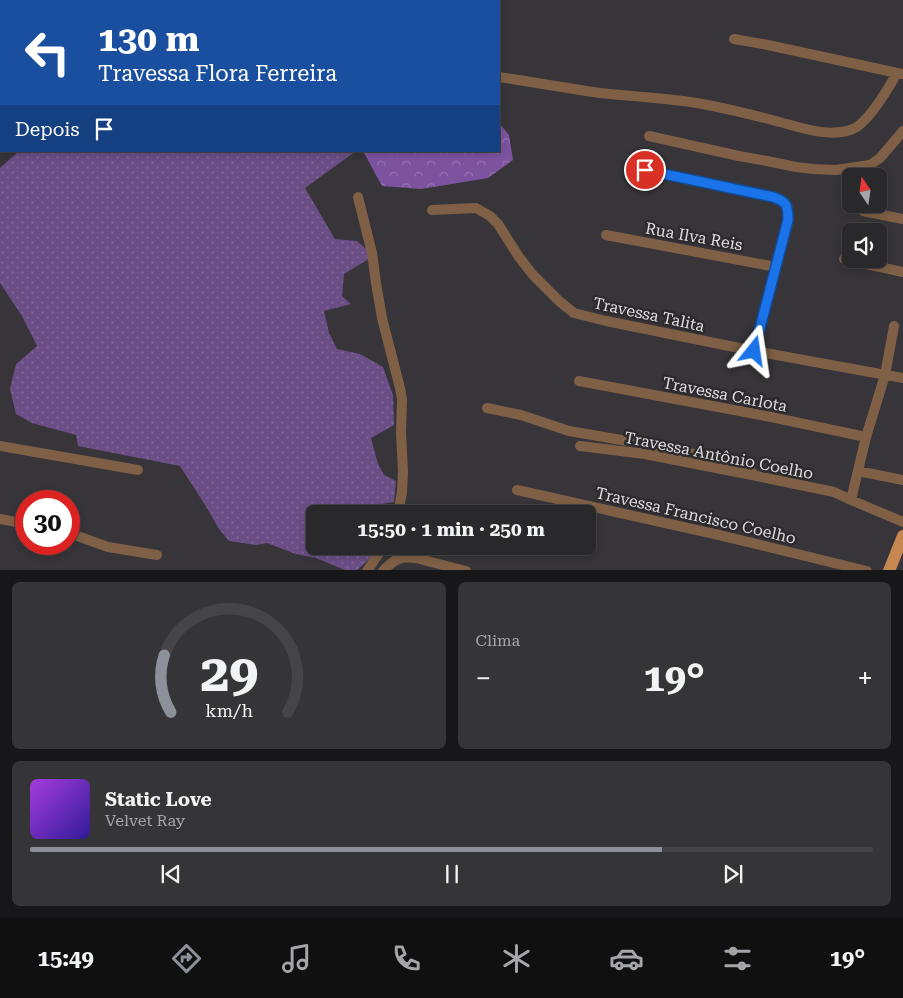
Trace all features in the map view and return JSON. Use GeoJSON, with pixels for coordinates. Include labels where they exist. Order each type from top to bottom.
{"type":"FeatureCollection","features":[{"type":"Feature","properties":{"kind":"main road"},"geometry":{"type":"LineString","coordinates":[[889,570],[903,536]]}},
{"type":"Feature","properties":{"kind":"street"},"geometry":{"type":"LineString","coordinates":[[500,77],[601,93],[692,102],[815,131],[833,132],[854,128],[865,121],[900,74],[734,39]]}},
{"type":"Feature","properties":{"kind":"street"},"geometry":{"type":"LineString","coordinates":[[649,136],[796,167],[836,170],[870,165],[880,158],[903,131]]}},
{"type":"Feature","properties":{"kind":"street"},"geometry":{"type":"LineString","coordinates":[[645,170],[773,197],[785,202],[788,208],[788,220],[754,351]]}},
{"type":"Feature","properties":{"kind":"street"},"geometry":{"type":"LineString","coordinates":[[358,197],[372,253],[382,318],[402,399],[403,482],[400,505]]}},
{"type":"Feature","properties":{"kind":"street","name":"Travessa Talita"},"geometry":{"type":"LineString","coordinates":[[432,210],[476,208],[490,216],[498,224],[533,275],[574,313],[606,322],[903,378]]}},
{"type":"Feature","properties":{"kind":"street"},"geometry":{"type":"LineString","coordinates":[[873,213],[903,219]]}},
{"type":"Feature","properties":{"kind":"street","name":"Rua Ilva Reis"},"geometry":{"type":"LineString","coordinates":[[606,235],[776,267]]}},
{"type":"Feature","properties":{"kind":"street"},"geometry":{"type":"LineString","coordinates":[[885,268],[903,272]]}},
{"type":"Feature","properties":{"kind":"street"},"geometry":{"type":"LineString","coordinates":[[850,500],[866,437],[885,375],[894,326]]}},
{"type":"Feature","properties":{"kind":"street","name":"Travessa Carlota"},"geometry":{"type":"LineString","coordinates":[[578,382],[866,437]]}},
{"type":"Feature","properties":{"kind":"street"},"geometry":{"type":"LineString","coordinates":[[487,408],[521,415],[569,431],[663,453]]}},
{"type":"Feature","properties":{"kind":"street"},"geometry":{"type":"LineString","coordinates":[[0,446],[138,470]]}},
{"type":"Feature","properties":{"kind":"street","name":"Travessa Antônio Coelho"},"geometry":{"type":"LineString","coordinates":[[580,446],[663,453],[757,476],[834,492],[903,522]]}},
{"type":"Feature","properties":{"kind":"street"},"geometry":{"type":"LineString","coordinates":[[858,471],[903,480]]}},
{"type":"Feature","properties":{"kind":"street","name":"Travessa Francisco Coelho"},"geometry":{"type":"LineString","coordinates":[[518,490],[867,570]]}},
{"type":"Feature","properties":{"kind":"street"},"geometry":{"type":"LineString","coordinates":[[0,519],[15,522]]}},
{"type":"Feature","properties":{"kind":"street"},"geometry":{"type":"LineString","coordinates":[[80,536],[108,547],[157,555]]}},
{"type":"Feature","properties":{"kind":"street"},"geometry":{"type":"LineString","coordinates":[[367,570],[378,555]]}},
{"type":"Feature","properties":{"kind":"street"},"geometry":{"type":"LineString","coordinates":[[384,570],[399,558],[409,557],[466,570]]}},
{"type":"Feature","properties":{"kind":"shaded area"},"geometry":{"type":"Polygon","coordinates":[[[18,152],[355,152],[305,188],[335,239],[357,241],[371,253],[367,260],[344,274],[342,296],[351,304],[324,311],[329,333],[337,349],[360,354],[383,367],[393,395],[394,425],[371,438],[378,464],[384,475],[396,481],[394,502],[381,505],[306,505],[306,555],[374,555],[357,570],[345,570],[316,558],[296,554],[267,543],[256,545],[229,541],[219,529],[180,466],[78,446],[76,435],[32,423],[16,414],[10,389],[16,364],[37,346],[22,316],[0,283],[0,168],[18,152]]]}},
{"type":"Feature","properties":{"kind":"green space"},"geometry":{"type":"Polygon","coordinates":[[[500,124],[509,135],[513,160],[488,178],[421,189],[382,186],[364,152],[500,152],[500,124]]]}},
{"type":"Feature","properties":{"kind":"route"},"geometry":{"type":"LineString","coordinates":[[645,170],[773,197],[785,202],[788,208],[788,220],[754,351]]}}]}
